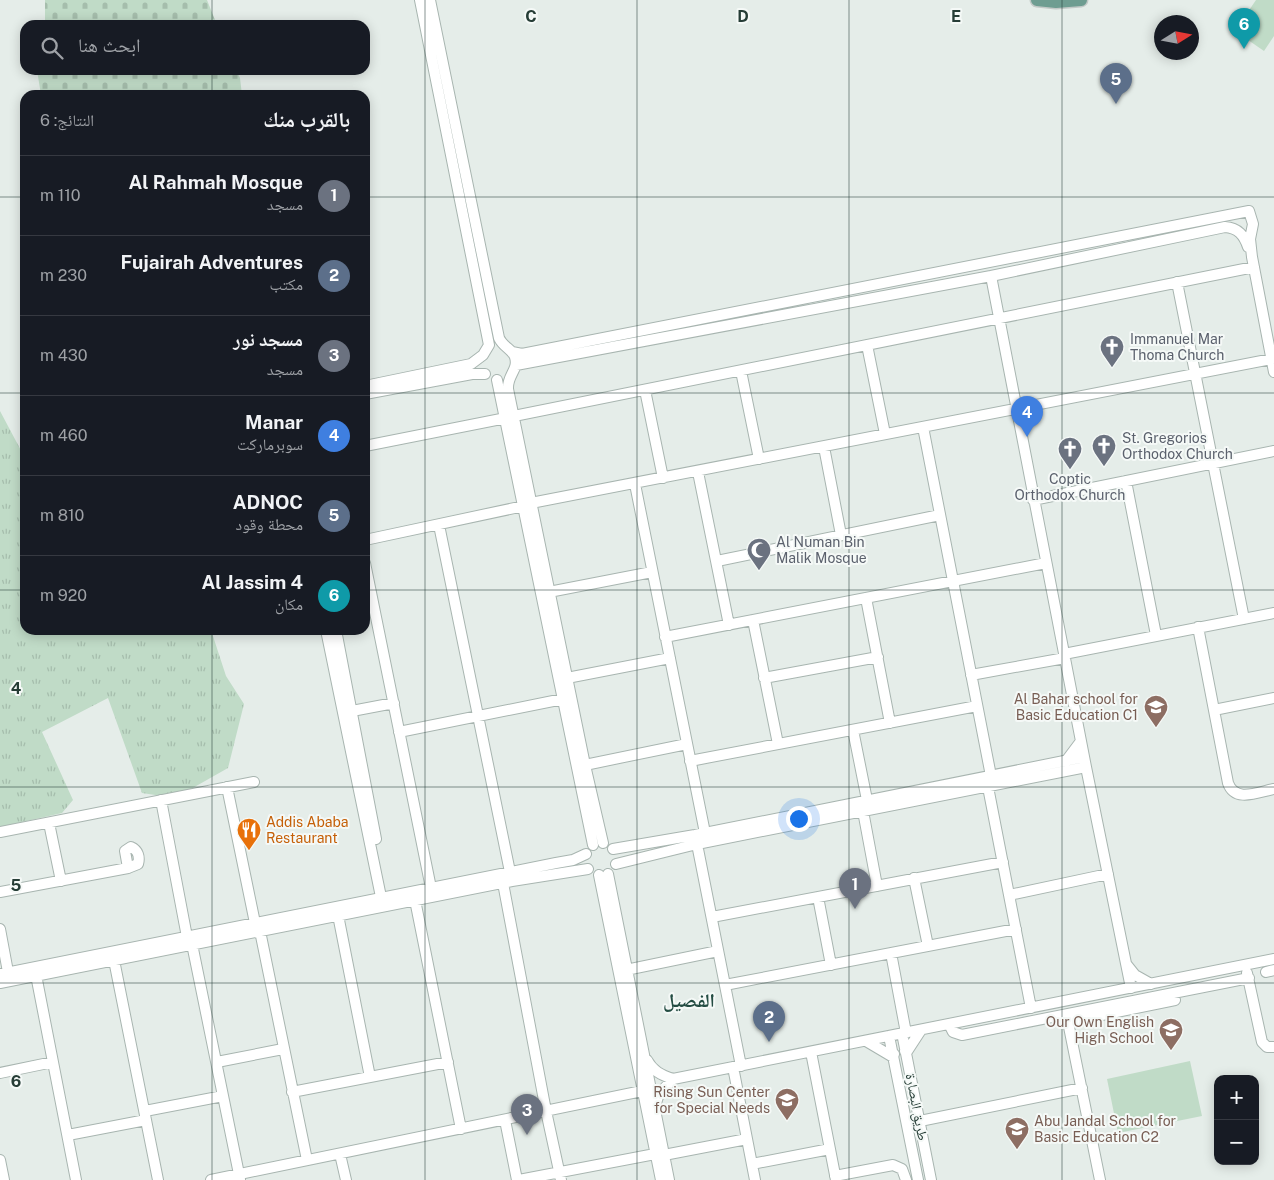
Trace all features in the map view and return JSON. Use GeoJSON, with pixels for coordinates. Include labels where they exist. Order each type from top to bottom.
{"type":"FeatureCollection","features":[{"type":"Feature","properties":{"kind":"main road"},"geometry":{"type":"LineString","coordinates":[[1036,0],[1056,2],[1081,0]]}},
{"type":"Feature","properties":{"kind":"street"},"geometry":{"type":"LineString","coordinates":[[420,0],[487,326],[489,343],[481,363],[485,374],[490,378],[497,380],[509,376]]}},
{"type":"Feature","properties":{"kind":"street"},"geometry":{"type":"LineString","coordinates":[[430,0],[499,338],[508,349],[516,365]]}},
{"type":"Feature","properties":{"kind":"street"},"geometry":{"type":"LineString","coordinates":[[370,385],[471,364],[494,346],[522,354],[1249,211],[1253,224],[1250,239],[1253,262],[1274,372]]}},
{"type":"Feature","properties":{"kind":"street"},"geometry":{"type":"LineString","coordinates":[[510,417],[509,376],[516,365],[991,276],[1225,227],[1236,229],[1242,234],[1253,262]]}},
{"type":"Feature","properties":{"kind":"street"},"geometry":{"type":"LineString","coordinates":[[370,445],[999,319],[1177,282],[1253,262]]}},
{"type":"Feature","properties":{"kind":"street"},"geometry":{"type":"LineString","coordinates":[[903,292],[900,288],[903,284],[922,280],[936,273]]}},
{"type":"Feature","properties":{"kind":"street"},"geometry":{"type":"LineString","coordinates":[[991,276],[1033,500],[1131,988]]}},
{"type":"Feature","properties":{"kind":"street"},"geometry":{"type":"LineString","coordinates":[[1177,282],[1244,619]]}},
{"type":"Feature","properties":{"kind":"street"},"geometry":{"type":"LineString","coordinates":[[840,304],[853,298],[876,294],[877,288],[872,285]]}},
{"type":"Feature","properties":{"kind":"street"},"geometry":{"type":"LineString","coordinates":[[868,345],[885,434]]}},
{"type":"Feature","properties":{"kind":"street"},"geometry":{"type":"LineString","coordinates":[[370,539],[528,504],[1272,359]]}},
{"type":"Feature","properties":{"kind":"street"},"geometry":{"type":"LineString","coordinates":[[741,371],[759,460]]}},
{"type":"Feature","properties":{"kind":"street"},"geometry":{"type":"LineString","coordinates":[[370,393],[472,374],[485,374]]}},
{"type":"Feature","properties":{"kind":"street"},"geometry":{"type":"LineString","coordinates":[[497,380],[510,417],[528,504],[563,699],[598,844]]}},
{"type":"Feature","properties":{"kind":"street"},"geometry":{"type":"LineString","coordinates":[[645,390],[664,478]]}},
{"type":"Feature","properties":{"kind":"street"},"geometry":{"type":"LineString","coordinates":[[923,427],[991,776]]}},
{"type":"Feature","properties":{"kind":"street"},"geometry":{"type":"LineString","coordinates":[[824,447],[840,535]]}},
{"type":"Feature","properties":{"kind":"street"},"geometry":{"type":"LineString","coordinates":[[1033,500],[1274,451]]}},
{"type":"Feature","properties":{"kind":"street"},"geometry":{"type":"LineString","coordinates":[[698,472],[729,625]]}},
{"type":"Feature","properties":{"kind":"street"},"geometry":{"type":"LineString","coordinates":[[1126,481],[1156,635]]}},
{"type":"Feature","properties":{"kind":"street"},"geometry":{"type":"LineString","coordinates":[[635,484],[705,833]]}},
{"type":"Feature","properties":{"kind":"street"},"geometry":{"type":"LineString","coordinates":[[528,504],[550,592],[585,765],[598,844]]}},
{"type":"Feature","properties":{"kind":"street"},"geometry":{"type":"LineString","coordinates":[[717,561],[940,515]]}},
{"type":"Feature","properties":{"kind":"street"},"geometry":{"type":"LineString","coordinates":[[440,524],[510,872]]}},
{"type":"Feature","properties":{"kind":"street"},"geometry":{"type":"LineString","coordinates":[[665,637],[1046,563]]}},
{"type":"Feature","properties":{"kind":"street"},"geometry":{"type":"LineString","coordinates":[[550,592],[652,572]]}},
{"type":"Feature","properties":{"kind":"street"},"geometry":{"type":"LineString","coordinates":[[370,587],[431,888]]}},
{"type":"Feature","properties":{"kind":"street"},"geometry":{"type":"LineString","coordinates":[[866,598],[890,723]]}},
{"type":"Feature","properties":{"kind":"street"},"geometry":{"type":"LineString","coordinates":[[971,675],[1156,635],[1274,614]]}},
{"type":"Feature","properties":{"kind":"street"},"geometry":{"type":"LineString","coordinates":[[753,620],[778,744]]}},
{"type":"Feature","properties":{"kind":"street"},"geometry":{"type":"LineString","coordinates":[[1198,627],[1228,784],[1231,791],[1236,794],[1246,795],[1274,789]]}},
{"type":"Feature","properties":{"kind":"street"},"geometry":{"type":"LineString","coordinates":[[327,635],[376,855]]}},
{"type":"Feature","properties":{"kind":"street"},"geometry":{"type":"LineString","coordinates":[[337,635],[384,897]]}},
{"type":"Feature","properties":{"kind":"street"},"geometry":{"type":"LineString","coordinates":[[764,678],[878,657]]}},
{"type":"Feature","properties":{"kind":"street"},"geometry":{"type":"LineString","coordinates":[[567,678],[670,658]]}},
{"type":"Feature","properties":{"kind":"street"},"geometry":{"type":"LineString","coordinates":[[1214,710],[1274,698]]}},
{"type":"Feature","properties":{"kind":"street"},"geometry":{"type":"LineString","coordinates":[[399,732],[563,699]]}},
{"type":"Feature","properties":{"kind":"street"},"geometry":{"type":"LineString","coordinates":[[352,711],[394,704]]}},
{"type":"Feature","properties":{"kind":"street"},"geometry":{"type":"LineString","coordinates":[[690,761],[977,706]]}},
{"type":"Feature","properties":{"kind":"street"},"geometry":{"type":"LineString","coordinates":[[853,730],[868,800]]}},
{"type":"Feature","properties":{"kind":"street"},"geometry":{"type":"LineString","coordinates":[[1067,766],[1081,740]]}},
{"type":"Feature","properties":{"kind":"street"},"geometry":{"type":"LineString","coordinates":[[585,765],[687,744]]}},
{"type":"Feature","properties":{"kind":"street"},"geometry":{"type":"LineString","coordinates":[[586,854],[585,862],[588,869],[593,873],[604,874],[616,864],[697,844],[988,787],[1085,762]]}},
{"type":"Feature","properties":{"kind":"street"},"geometry":{"type":"LineString","coordinates":[[598,844],[613,849],[705,833],[991,776],[1067,766]]}},
{"type":"Feature","properties":{"kind":"street"},"geometry":{"type":"LineString","coordinates":[[1067,766],[1090,785]]}},
{"type":"Feature","properties":{"kind":"street"},"geometry":{"type":"LineString","coordinates":[[0,832],[254,782]]}},
{"type":"Feature","properties":{"kind":"street"},"geometry":{"type":"LineString","coordinates":[[228,787],[307,1160]]}},
{"type":"Feature","properties":{"kind":"street"},"geometry":{"type":"LineString","coordinates":[[988,787],[1016,929],[1028,1008],[1028,1022]]}},
{"type":"Feature","properties":{"kind":"street"},"geometry":{"type":"LineString","coordinates":[[160,800],[239,1177]]}},
{"type":"Feature","properties":{"kind":"street"},"geometry":{"type":"LineString","coordinates":[[863,812],[878,886]]}},
{"type":"Feature","properties":{"kind":"street"},"geometry":{"type":"LineString","coordinates":[[50,822],[61,881]]}},
{"type":"Feature","properties":{"kind":"street"},"geometry":{"type":"LineString","coordinates":[[258,927],[384,897],[573,860],[586,854],[598,844]]}},
{"type":"Feature","properties":{"kind":"street"},"geometry":{"type":"LineString","coordinates":[[697,844],[725,985],[755,1180]]}},
{"type":"Feature","properties":{"kind":"street"},"geometry":{"type":"LineString","coordinates":[[613,849],[616,856],[616,864]]}},
{"type":"Feature","properties":{"kind":"street"},"geometry":{"type":"LineString","coordinates":[[712,917],[1002,862]]}},
{"type":"Feature","properties":{"kind":"street"},"geometry":{"type":"LineString","coordinates":[[0,892],[128,868]]}},
{"type":"Feature","properties":{"kind":"street"},"geometry":{"type":"LineString","coordinates":[[0,929],[4,973],[95,959],[258,927],[338,915],[503,883],[588,869]]}},
{"type":"Feature","properties":{"kind":"street"},"geometry":{"type":"LineString","coordinates":[[604,874],[644,1055],[654,1109],[660,1154],[661,1180]]}},
{"type":"Feature","properties":{"kind":"street"},"geometry":{"type":"LineString","coordinates":[[604,874],[642,1092],[669,1180]]}},
{"type":"Feature","properties":{"kind":"street"},"geometry":{"type":"LineString","coordinates":[[1009,895],[1108,874]]}},
{"type":"Feature","properties":{"kind":"street"},"geometry":{"type":"LineString","coordinates":[[914,878],[928,946]]}},
{"type":"Feature","properties":{"kind":"street"},"geometry":{"type":"LineString","coordinates":[[503,883],[560,1176]]}},
{"type":"Feature","properties":{"kind":"street"},"geometry":{"type":"LineString","coordinates":[[818,897],[831,965]]}},
{"type":"Feature","properties":{"kind":"street"},"geometry":{"type":"LineString","coordinates":[[415,900],[461,1129]]}},
{"type":"Feature","properties":{"kind":"street"},"geometry":{"type":"LineString","coordinates":[[338,915],[370,1077]]}},
{"type":"Feature","properties":{"kind":"street"},"geometry":{"type":"LineString","coordinates":[[725,985],[1016,929]]}},
{"type":"Feature","properties":{"kind":"street"},"geometry":{"type":"LineString","coordinates":[[0,982],[36,976],[95,959],[114,960],[190,940]]}},
{"type":"Feature","properties":{"kind":"street"},"geometry":{"type":"LineString","coordinates":[[626,970],[718,952]]}},
{"type":"Feature","properties":{"kind":"street","name":"طريق البصارة"},"geometry":{"type":"LineString","coordinates":[[891,954],[906,1053],[931,1180]]}},
{"type":"Feature","properties":{"kind":"street"},"geometry":{"type":"LineString","coordinates":[[644,1055],[650,1066],[660,1075],[673,1079],[1274,959]]}},
{"type":"Feature","properties":{"kind":"street"},"geometry":{"type":"LineString","coordinates":[[114,960],[158,1180]]}},
{"type":"Feature","properties":{"kind":"street"},"geometry":{"type":"LineString","coordinates":[[1126,964],[1136,975],[1152,984]]}},
{"type":"Feature","properties":{"kind":"street"},"geometry":{"type":"LineString","coordinates":[[1110,992],[1120,988],[1125,980],[1126,964]]}},
{"type":"Feature","properties":{"kind":"street"},"geometry":{"type":"LineString","coordinates":[[1246,965],[1262,1042],[1266,1047],[1274,1047]]}},
{"type":"Feature","properties":{"kind":"street"},"geometry":{"type":"LineString","coordinates":[[36,976],[76,1180]]}},
{"type":"Feature","properties":{"kind":"street"},"geometry":{"type":"LineString","coordinates":[[1183,977],[1187,994]]}},
{"type":"Feature","properties":{"kind":"street"},"geometry":{"type":"LineString","coordinates":[[949,1024],[953,1032],[959,1035],[980,1032],[1028,1022],[1067,1018],[1249,981]]}},
{"type":"Feature","properties":{"kind":"street"},"geometry":{"type":"LineString","coordinates":[[1064,1001],[1100,1180]]}},
{"type":"Feature","properties":{"kind":"street"},"geometry":{"type":"LineString","coordinates":[[998,1014],[1000,1028]]}},
{"type":"Feature","properties":{"kind":"street"},"geometry":{"type":"LineString","coordinates":[[977,1018],[980,1032]]}},
{"type":"Feature","properties":{"kind":"street"},"geometry":{"type":"LineString","coordinates":[[866,1041],[893,1056],[897,1049],[902,1048],[906,1053],[921,1030]]}},
{"type":"Feature","properties":{"kind":"street","name":"طريق البصارة"},"geometry":{"type":"LineString","coordinates":[[889,1036],[918,1180]]}},
{"type":"Feature","properties":{"kind":"street"},"geometry":{"type":"LineString","coordinates":[[216,1062],[284,1048]]}},
{"type":"Feature","properties":{"kind":"street"},"geometry":{"type":"LineString","coordinates":[[811,1052],[836,1178],[893,1165],[902,1169],[906,1180]]}},
{"type":"Feature","properties":{"kind":"street"},"geometry":{"type":"LineString","coordinates":[[0,1073],[53,1062]]}},
{"type":"Feature","properties":{"kind":"street"},"geometry":{"type":"LineString","coordinates":[[292,1092],[448,1062]]}},
{"type":"Feature","properties":{"kind":"street"},"geometry":{"type":"LineString","coordinates":[[654,1109],[659,1094],[673,1079]]}},
{"type":"Feature","properties":{"kind":"street"},"geometry":{"type":"LineString","coordinates":[[920,1121],[1082,1088]]}},
{"type":"Feature","properties":{"kind":"street"},"geometry":{"type":"LineString","coordinates":[[210,1180],[239,1177],[307,1160],[642,1092]]}},
{"type":"Feature","properties":{"kind":"street"},"geometry":{"type":"LineString","coordinates":[[68,1135],[223,1096]]}},
{"type":"Feature","properties":{"kind":"street"},"geometry":{"type":"LineString","coordinates":[[504,1120],[518,1180],[560,1176],[660,1154],[748,1139]]}},
{"type":"Feature","properties":{"kind":"street"},"geometry":{"type":"LineString","coordinates":[[752,1164],[830,1149]]}},
{"type":"Feature","properties":{"kind":"street"},"geometry":{"type":"LineString","coordinates":[[340,1154],[346,1180]]}},
{"type":"Feature","properties":{"kind":"street"},"geometry":{"type":"LineString","coordinates":[[0,1160],[2,1177]]}},
{"type":"Feature","properties":{"kind":"green space"},"geometry":{"type":"Polygon","coordinates":[[[45,0],[207,0],[215,20],[45,20],[45,0]]]}},
{"type":"Feature","properties":{"kind":"green space"},"geometry":{"type":"Polygon","coordinates":[[[1256,0],[1274,0],[1274,36],[1264,51],[1235,31],[1256,0]]]}},
{"type":"Feature","properties":{"kind":"green space"},"geometry":{"type":"Polygon","coordinates":[[[38,75],[238,75],[241,90],[40,90],[38,75]]]}},
{"type":"Feature","properties":{"kind":"green space"},"geometry":{"type":"Polygon","coordinates":[[[0,411],[20,449],[20,635],[213,635],[226,676],[244,704],[228,768],[175,798],[142,793],[108,698],[42,732],[73,800],[62,813],[0,827],[0,411]]]}},
{"type":"Feature","properties":{"kind":"green space"},"geometry":{"type":"Polygon","coordinates":[[[1190,1061],[1202,1116],[1118,1133],[1107,1079],[1190,1061]]]}},
{"type":"Feature","properties":{"kind":"place","name":"Al Jassim 4"},"geometry":{"type":"Point","coordinates":[1244,49]}},
{"type":"Feature","properties":{"kind":"place","name":"ADNOC"},"geometry":{"type":"Point","coordinates":[1116,104]}},
{"type":"Feature","properties":{"kind":"place","name":"Immanuel Mar Thoma Church"},"geometry":{"type":"Point","coordinates":[1112,368]}},
{"type":"Feature","properties":{"kind":"place","name":"Manar"},"geometry":{"type":"Point","coordinates":[1027,437]}},
{"type":"Feature","properties":{"kind":"place","name":"St. Gregorios Orthodox Church"},"geometry":{"type":"Point","coordinates":[1104,467]}},
{"type":"Feature","properties":{"kind":"place","name":"Coptic Orthodox Church"},"geometry":{"type":"Point","coordinates":[1070,470]}},
{"type":"Feature","properties":{"kind":"place","name":"Al Numan Bin Malik Mosque"},"geometry":{"type":"Point","coordinates":[759,571]}},
{"type":"Feature","properties":{"kind":"place","name":"Al Bahar school for Basic Education C1"},"geometry":{"type":"Point","coordinates":[1156,728]}},
{"type":"Feature","properties":{"kind":"place","name":"Addis Ababa Restaurant"},"geometry":{"type":"Point","coordinates":[249,851]}},
{"type":"Feature","properties":{"kind":"place","name":"Al Rahmah Mosque"},"geometry":{"type":"Point","coordinates":[855,909]}},
{"type":"Feature","properties":{"kind":"place","name":"Fujairah Adventures"},"geometry":{"type":"Point","coordinates":[769,1042]}},
{"type":"Feature","properties":{"kind":"place","name":"Our Own English High School"},"geometry":{"type":"Point","coordinates":[1171,1051]}},
{"type":"Feature","properties":{"kind":"place","name":"Rising Sun Center for Special Needs"},"geometry":{"type":"Point","coordinates":[787,1121]}},
{"type":"Feature","properties":{"kind":"place","name":"مسجد نور"},"geometry":{"type":"Point","coordinates":[527,1135]}},
{"type":"Feature","properties":{"kind":"place","name":"Abu Jandal School for Basic Education C2"},"geometry":{"type":"Point","coordinates":[1017,1150]}},
{"type":"Feature","properties":{"kind":"district","name":"الفصيل"},"geometry":{"type":"Point","coordinates":[689,1000]}}]}
